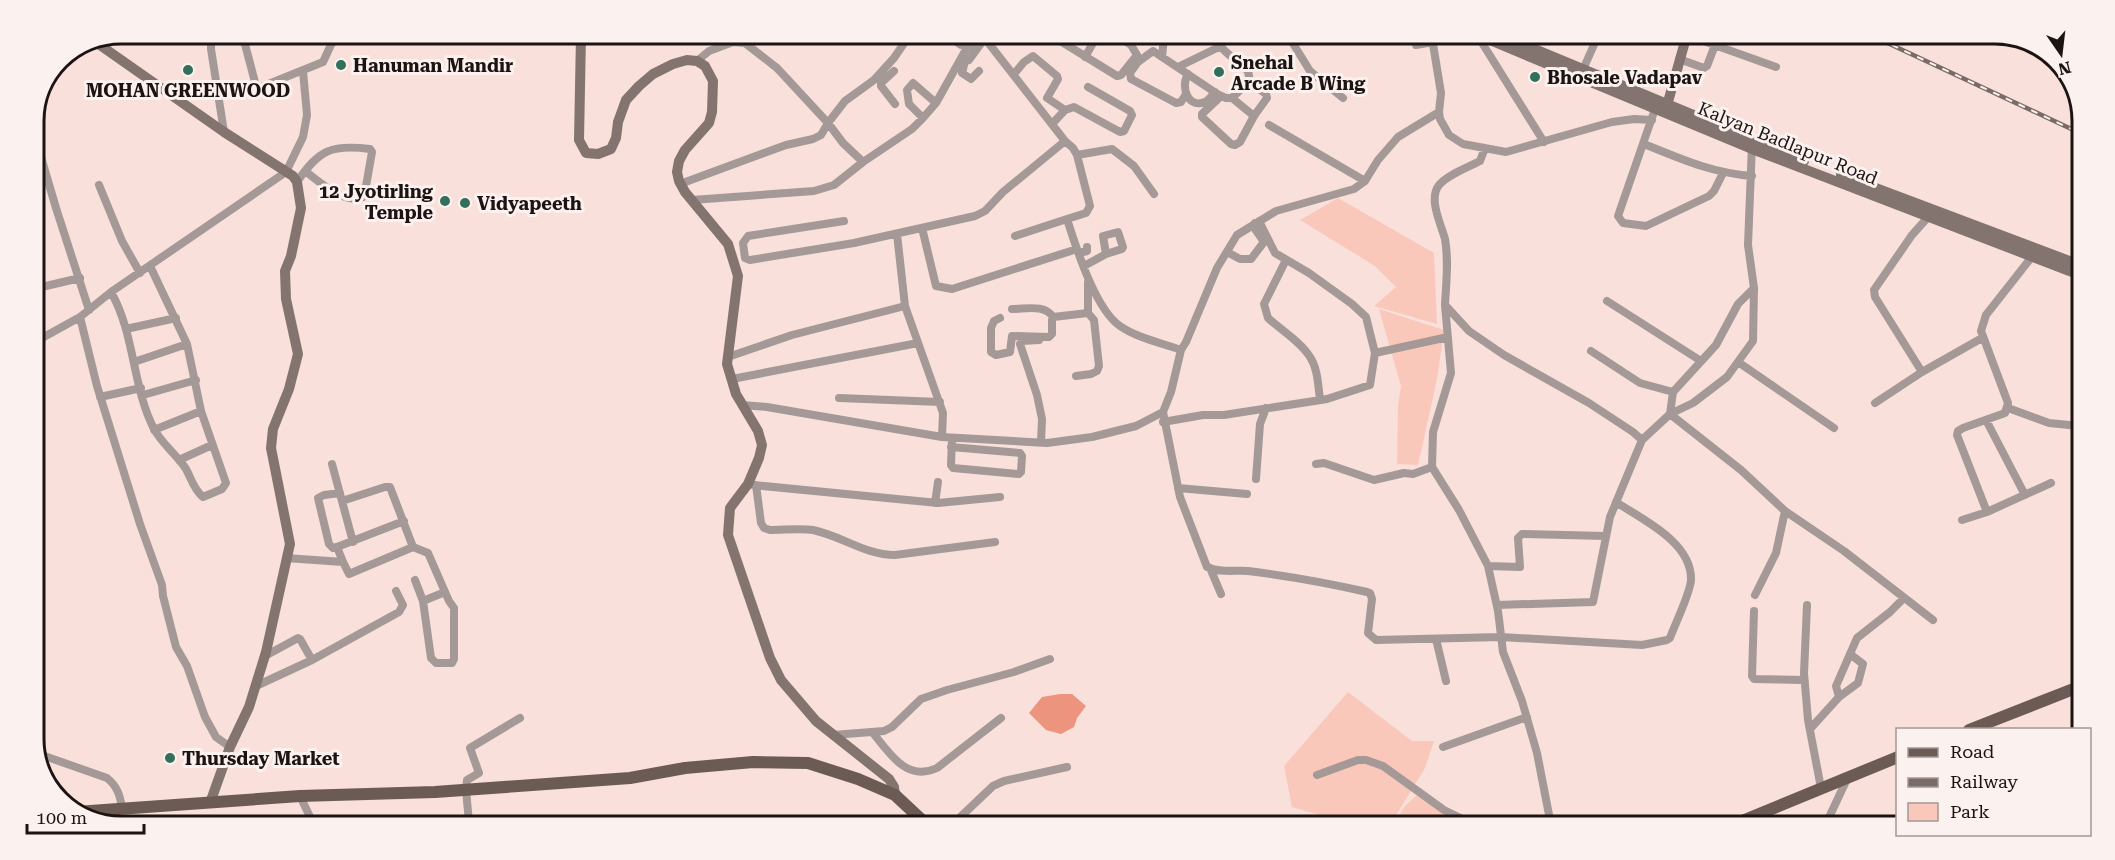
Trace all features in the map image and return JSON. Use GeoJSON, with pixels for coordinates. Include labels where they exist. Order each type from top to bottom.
{"type":"FeatureCollection","features":[{"type":"Feature","properties":{"kind":"main road"},"geometry":{"type":"LineString","coordinates":[[1972,728],[2072,690]]}},
{"type":"Feature","properties":{"kind":"main road"},"geometry":{"type":"LineString","coordinates":[[1754,816],[1896,758]]}},
{"type":"Feature","properties":{"kind":"main road"},"geometry":{"type":"LineString","coordinates":[[92,811],[300,796],[466,790],[630,778],[685,768],[753,762],[808,763],[858,779],[896,795],[918,816]]}},
{"type":"Feature","properties":{"kind":"street"},"geometry":{"type":"LineString","coordinates":[[211,43],[224,132]]}},
{"type":"Feature","properties":{"kind":"street"},"geometry":{"type":"LineString","coordinates":[[245,43],[256,86],[261,87],[323,62],[332,43]]}},
{"type":"Feature","properties":{"kind":"street"},"geometry":{"type":"LineString","coordinates":[[581,43],[579,140],[586,153],[598,154],[611,149],[626,100],[653,75],[673,64],[687,60],[697,61],[705,66],[713,81],[712,112],[709,123],[685,150],[679,161],[677,172],[680,184],[728,244],[738,276],[728,364],[742,405],[758,431],[762,445],[752,485],[761,524],[764,528],[770,531],[813,530],[882,555],[995,542]]}},
{"type":"Feature","properties":{"kind":"street"},"geometry":{"type":"LineString","coordinates":[[697,61],[709,51],[731,43]]}},
{"type":"Feature","properties":{"kind":"street"},"geometry":{"type":"LineString","coordinates":[[740,43],[745,44],[777,68],[828,123],[843,143],[863,162]]}},
{"type":"Feature","properties":{"kind":"street"},"geometry":{"type":"LineString","coordinates":[[895,104],[881,83],[893,71],[906,43]]}},
{"type":"Feature","properties":{"kind":"street"},"geometry":{"type":"LineString","coordinates":[[692,200],[822,190],[834,185],[912,129],[936,103],[976,43]]}},
{"type":"Feature","properties":{"kind":"street"},"geometry":{"type":"LineString","coordinates":[[986,43],[1014,74],[1077,155],[1089,206],[1086,213],[1015,236]]}},
{"type":"Feature","properties":{"kind":"street"},"geometry":{"type":"LineString","coordinates":[[1064,43],[1117,76],[1121,75],[1137,55],[1128,43]]}},
{"type":"Feature","properties":{"kind":"street"},"geometry":{"type":"LineString","coordinates":[[1085,57],[1093,43]]}},
{"type":"Feature","properties":{"kind":"street"},"geometry":{"type":"LineString","coordinates":[[1162,57],[1163,43]]}},
{"type":"Feature","properties":{"kind":"street"},"geometry":{"type":"LineString","coordinates":[[1178,67],[1214,43]]}},
{"type":"Feature","properties":{"kind":"street"},"geometry":{"type":"LineString","coordinates":[[1220,43],[1230,57],[1248,68],[1248,81],[1232,98]]}},
{"type":"Feature","properties":{"kind":"street"},"geometry":{"type":"LineString","coordinates":[[1293,43],[1310,71],[1342,98]]}},
{"type":"Feature","properties":{"kind":"street"},"geometry":{"type":"LineString","coordinates":[[1416,45],[1422,43]]}},
{"type":"Feature","properties":{"kind":"street"},"geometry":{"type":"LineString","coordinates":[[1433,43],[1441,93],[1440,119],[1449,135],[1463,144],[1506,152],[1612,122],[1634,119],[1652,120]]}},
{"type":"Feature","properties":{"kind":"street"},"geometry":{"type":"LineString","coordinates":[[1482,43],[1545,142]]}},
{"type":"Feature","properties":{"kind":"street","name":"Kalyan Badlapur Road"},"geometry":{"type":"LineString","coordinates":[[1506,43],[1518,46],[1663,108],[1929,216],[2035,252],[2071,271]]}},
{"type":"Feature","properties":{"kind":"street"},"geometry":{"type":"LineString","coordinates":[[1514,43],[1518,46]]}},
{"type":"Feature","properties":{"kind":"street"},"geometry":{"type":"LineString","coordinates":[[1581,74],[1595,43]]}},
{"type":"Feature","properties":{"kind":"street"},"geometry":{"type":"LineString","coordinates":[[1684,43],[1663,108],[1652,120],[1618,216],[1623,223],[1646,226],[1709,196],[1723,173]]}},
{"type":"Feature","properties":{"kind":"street"},"geometry":{"type":"LineString","coordinates":[[1709,43],[1776,67]]}},
{"type":"Feature","properties":{"kind":"street"},"geometry":{"type":"LineString","coordinates":[[1679,58],[1704,68],[1707,66],[1715,45]]}},
{"type":"Feature","properties":{"kind":"street"},"geometry":{"type":"LineString","coordinates":[[102,46],[224,132],[293,176],[297,182],[301,208],[291,256],[285,271],[286,299],[298,354],[289,388],[273,429],[271,448],[290,544],[256,686],[230,747],[210,803]]}},
{"type":"Feature","properties":{"kind":"street"},"geometry":{"type":"LineString","coordinates":[[1186,94],[1180,102],[1176,103],[1131,79],[1130,73],[1138,62],[1153,51],[1218,94],[1232,98],[1254,116]]}},
{"type":"Feature","properties":{"kind":"street"},"geometry":{"type":"LineString","coordinates":[[966,56],[962,73],[971,79],[979,71]]}},
{"type":"Feature","properties":{"kind":"street"},"geometry":{"type":"LineString","coordinates":[[1014,74],[1023,62],[1033,56],[1057,76],[1058,79],[1047,98],[1037,106]]}},
{"type":"Feature","properties":{"kind":"street"},"geometry":{"type":"LineString","coordinates":[[43,337],[80,317],[111,292],[285,172],[303,137],[307,116],[303,71]]}},
{"type":"Feature","properties":{"kind":"street"},"geometry":{"type":"LineString","coordinates":[[680,184],[821,135],[845,101],[874,80],[893,71]]}},
{"type":"Feature","properties":{"kind":"street"},"geometry":{"type":"LineString","coordinates":[[1188,74],[1184,81],[1186,94],[1196,103],[1202,104],[1218,94]]}},
{"type":"Feature","properties":{"kind":"street"},"geometry":{"type":"LineString","coordinates":[[1218,94],[1202,117],[1231,144],[1235,145],[1240,142],[1267,98],[1266,94],[1248,81]]}},
{"type":"Feature","properties":{"kind":"street"},"geometry":{"type":"LineString","coordinates":[[923,118],[909,104],[906,90],[911,84],[913,83],[936,103]]}},
{"type":"Feature","properties":{"kind":"street"},"geometry":{"type":"LineString","coordinates":[[1052,124],[1065,110],[1074,107],[1120,132],[1124,131],[1132,115],[1130,111],[1088,87]]}},
{"type":"Feature","properties":{"kind":"street"},"geometry":{"type":"LineString","coordinates":[[1047,98],[1065,110]]}},
{"type":"Feature","properties":{"kind":"street"},"geometry":{"type":"LineString","coordinates":[[1221,594],[1210,568],[1205,564],[1178,488],[1163,422],[1163,411],[1171,392],[1181,350],[1217,268],[1237,235],[1276,211],[1354,189],[1365,181],[1378,160],[1398,137],[1439,112]]}},
{"type":"Feature","properties":{"kind":"street"},"geometry":{"type":"LineString","coordinates":[[1269,125],[1365,181]]}},
{"type":"Feature","properties":{"kind":"street"},"geometry":{"type":"LineString","coordinates":[[844,221],[748,236],[743,243],[745,258],[750,260],[897,234],[975,216],[985,211],[1003,192],[1065,141]]}},
{"type":"Feature","properties":{"kind":"street"},"geometry":{"type":"LineString","coordinates":[[1644,144],[1707,169],[1752,176]]}},
{"type":"Feature","properties":{"kind":"street"},"geometry":{"type":"LineString","coordinates":[[1497,605],[1593,602],[1610,517],[1642,440],[1670,414],[1694,403],[1727,377],[1753,341],[1754,288],[1748,245],[1752,144],[1821,168],[2035,252],[2071,262]]}},
{"type":"Feature","properties":{"kind":"street"},"geometry":{"type":"LineString","coordinates":[[297,182],[312,160],[330,150],[356,147],[370,149],[372,152],[365,192],[363,197],[356,200],[344,197],[305,171]]}},
{"type":"Feature","properties":{"kind":"street"},"geometry":{"type":"LineString","coordinates":[[1077,155],[1112,148],[1136,169],[1154,194]]}},
{"type":"Feature","properties":{"kind":"street"},"geometry":{"type":"LineString","coordinates":[[1485,148],[1480,161],[1448,177],[1439,185],[1435,194],[1447,264],[1445,305],[1451,373],[1433,432],[1432,467],[1459,510],[1488,566],[1497,605],[1503,652],[1538,753],[1549,816]]}},
{"type":"Feature","properties":{"kind":"street"},"geometry":{"type":"LineString","coordinates":[[43,164],[89,310]]}},
{"type":"Feature","properties":{"kind":"street"},"geometry":{"type":"LineString","coordinates":[[99,185],[122,241],[140,273]]}},
{"type":"Feature","properties":{"kind":"street"},"geometry":{"type":"LineString","coordinates":[[1922,372],[1875,297],[1874,290],[1912,235],[1929,216]]}},
{"type":"Feature","properties":{"kind":"street"},"geometry":{"type":"LineString","coordinates":[[1067,219],[1088,280],[1109,314],[1122,327],[1181,350]]}},
{"type":"Feature","properties":{"kind":"street"},"geometry":{"type":"LineString","coordinates":[[1227,252],[1240,259],[1251,259],[1264,242],[1255,229],[1257,222]]}},
{"type":"Feature","properties":{"kind":"street"},"geometry":{"type":"LineString","coordinates":[[1163,422],[1203,415],[1224,415],[1320,399],[1370,384],[1375,353],[1366,316],[1309,273],[1275,253],[1257,222]]}},
{"type":"Feature","properties":{"kind":"street"},"geometry":{"type":"LineString","coordinates":[[922,228],[936,286],[945,289],[952,289],[1078,251],[1087,251],[1087,247]]}},
{"type":"Feature","properties":{"kind":"street"},"geometry":{"type":"LineString","coordinates":[[897,234],[905,306],[940,402],[944,422],[942,437]]}},
{"type":"Feature","properties":{"kind":"street"},"geometry":{"type":"LineString","coordinates":[[1987,512],[1957,435],[1958,431],[1963,428],[2005,413],[2008,408],[1981,331],[1986,315],[2035,252]]}},
{"type":"Feature","properties":{"kind":"street"},"geometry":{"type":"LineString","coordinates":[[1084,266],[1106,254]]}},
{"type":"Feature","properties":{"kind":"street"},"geometry":{"type":"LineString","coordinates":[[1286,260],[1264,304],[1265,312],[1268,318],[1301,346],[1310,357],[1316,371],[1320,399]]}},
{"type":"Feature","properties":{"kind":"street"},"geometry":{"type":"LineString","coordinates":[[111,292],[123,316],[154,430],[179,460],[199,493],[203,496],[222,489],[226,483],[201,411],[187,344],[150,266]]}},
{"type":"Feature","properties":{"kind":"street"},"geometry":{"type":"LineString","coordinates":[[43,287],[80,278]]}},
{"type":"Feature","properties":{"kind":"street"},"geometry":{"type":"LineString","coordinates":[[1076,376],[1091,375],[1097,371],[1099,366],[1094,320],[1088,313],[1088,280]]}},
{"type":"Feature","properties":{"kind":"street"},"geometry":{"type":"LineString","coordinates":[[1670,414],[1673,392],[1716,345],[1738,304],[1754,288]]}},
{"type":"Feature","properties":{"kind":"street"},"geometry":{"type":"LineString","coordinates":[[1607,301],[1701,361]]}},
{"type":"Feature","properties":{"kind":"street"},"geometry":{"type":"LineString","coordinates":[[1445,305],[1469,331],[1504,355],[1589,403],[1642,440]]}},
{"type":"Feature","properties":{"kind":"street"},"geometry":{"type":"LineString","coordinates":[[728,357],[792,335],[905,306]]}},
{"type":"Feature","properties":{"kind":"street"},"geometry":{"type":"LineString","coordinates":[[1000,318],[994,321],[991,328],[991,352],[996,355],[1010,352],[1012,336],[1049,337],[1052,334],[1053,317],[1049,310],[1044,308],[1012,309]]}},
{"type":"Feature","properties":{"kind":"street"},"geometry":{"type":"LineString","coordinates":[[1053,317],[1088,313]]}},
{"type":"Feature","properties":{"kind":"street"},"geometry":{"type":"LineString","coordinates":[[80,317],[100,398],[162,585],[176,647],[188,666],[204,717],[216,737],[230,747]]}},
{"type":"Feature","properties":{"kind":"street"},"geometry":{"type":"LineString","coordinates":[[126,328],[176,318]]}},
{"type":"Feature","properties":{"kind":"street"},"geometry":{"type":"LineString","coordinates":[[1375,353],[1448,337]]}},
{"type":"Feature","properties":{"kind":"street"},"geometry":{"type":"LineString","coordinates":[[1875,403],[1922,372],[1982,338]]}},
{"type":"Feature","properties":{"kind":"street"},"geometry":{"type":"LineString","coordinates":[[1041,442],[1042,419],[1037,395],[1020,344],[1022,341],[1048,340]]}},
{"type":"Feature","properties":{"kind":"street"},"geometry":{"type":"LineString","coordinates":[[732,379],[918,343]]}},
{"type":"Feature","properties":{"kind":"street"},"geometry":{"type":"LineString","coordinates":[[134,362],[187,344]]}},
{"type":"Feature","properties":{"kind":"street"},"geometry":{"type":"LineString","coordinates":[[1591,351],[1640,383],[1673,392]]}},
{"type":"Feature","properties":{"kind":"street"},"geometry":{"type":"LineString","coordinates":[[1738,362],[1834,428]]}},
{"type":"Feature","properties":{"kind":"street"},"geometry":{"type":"LineString","coordinates":[[100,398],[196,380]]}},
{"type":"Feature","properties":{"kind":"street"},"geometry":{"type":"LineString","coordinates":[[839,398],[940,402]]}},
{"type":"Feature","properties":{"kind":"street"},"geometry":{"type":"LineString","coordinates":[[742,405],[767,407],[942,437],[1041,442],[1092,437],[1136,426],[1163,411]]}},
{"type":"Feature","properties":{"kind":"street"},"geometry":{"type":"LineString","coordinates":[[1256,479],[1260,424],[1266,408]]}},
{"type":"Feature","properties":{"kind":"street"},"geometry":{"type":"LineString","coordinates":[[2008,408],[2049,423],[2071,425]]}},
{"type":"Feature","properties":{"kind":"street"},"geometry":{"type":"LineString","coordinates":[[154,430],[201,411]]}},
{"type":"Feature","properties":{"kind":"street"},"geometry":{"type":"LineString","coordinates":[[1670,414],[1741,470],[1785,511],[1844,551],[1933,620]]}},
{"type":"Feature","properties":{"kind":"street"},"geometry":{"type":"LineString","coordinates":[[1986,420],[2025,495]]}},
{"type":"Feature","properties":{"kind":"street"},"geometry":{"type":"LineString","coordinates":[[951,447],[1020,453],[1022,472],[1019,474],[953,468],[951,465],[951,447],[952,438]]}},
{"type":"Feature","properties":{"kind":"street"},"geometry":{"type":"LineString","coordinates":[[179,460],[212,445]]}},
{"type":"Feature","properties":{"kind":"street"},"geometry":{"type":"LineString","coordinates":[[1316,464],[1324,463],[1374,480],[1404,473],[1413,474],[1432,467]]}},
{"type":"Feature","properties":{"kind":"street"},"geometry":{"type":"LineString","coordinates":[[332,464],[353,542]]}},
{"type":"Feature","properties":{"kind":"street"},"geometry":{"type":"LineString","coordinates":[[935,503],[938,482]]}},
{"type":"Feature","properties":{"kind":"street"},"geometry":{"type":"LineString","coordinates":[[1962,520],[1987,512],[2051,483]]}},
{"type":"Feature","properties":{"kind":"street"},"geometry":{"type":"LineString","coordinates":[[752,485],[935,503],[1000,497]]}},
{"type":"Feature","properties":{"kind":"street"},"geometry":{"type":"LineString","coordinates":[[752,485],[730,508],[728,536],[770,658],[781,680],[816,721],[889,779],[896,795]]}},
{"type":"Feature","properties":{"kind":"street"},"geometry":{"type":"LineString","coordinates":[[404,521],[353,542],[331,547],[318,498],[324,495],[341,497],[390,487],[404,521],[413,547]]}},
{"type":"Feature","properties":{"kind":"street"},"geometry":{"type":"LineString","coordinates":[[1178,488],[1247,494]]}},
{"type":"Feature","properties":{"kind":"street"},"geometry":{"type":"LineString","coordinates":[[1210,568],[1318,581],[1367,592],[1372,596],[1368,633],[1376,640],[1501,638],[1642,645],[1661,643],[1670,638],[1691,582],[1683,556],[1680,548],[1672,539],[1616,502]]}},
{"type":"Feature","properties":{"kind":"street"},"geometry":{"type":"LineString","coordinates":[[1755,594],[1776,553],[1785,511]]}},
{"type":"Feature","properties":{"kind":"street"},"geometry":{"type":"LineString","coordinates":[[1488,566],[1520,567],[1518,538],[1522,534],[1606,536]]}},
{"type":"Feature","properties":{"kind":"street"},"geometry":{"type":"LineString","coordinates":[[337,547],[347,573],[350,574],[413,547],[428,553],[455,612],[452,663],[436,663],[431,658],[423,601],[415,580]]}},
{"type":"Feature","properties":{"kind":"street"},"geometry":{"type":"LineString","coordinates":[[286,558],[343,562]]}},
{"type":"Feature","properties":{"kind":"street"},"geometry":{"type":"LineString","coordinates":[[256,686],[312,660],[399,612],[403,605],[396,591]]}},
{"type":"Feature","properties":{"kind":"street"},"geometry":{"type":"LineString","coordinates":[[423,601],[445,592]]}},
{"type":"Feature","properties":{"kind":"street"},"geometry":{"type":"LineString","coordinates":[[1839,697],[1836,686],[1857,638],[1904,598]]}},
{"type":"Feature","properties":{"kind":"street"},"geometry":{"type":"LineString","coordinates":[[1807,605],[1804,681],[1821,788]]}},
{"type":"Feature","properties":{"kind":"street"},"geometry":{"type":"LineString","coordinates":[[1754,611],[1752,676],[1754,679],[1804,681]]}},
{"type":"Feature","properties":{"kind":"street"},"geometry":{"type":"LineString","coordinates":[[265,656],[298,638],[312,660]]}},
{"type":"Feature","properties":{"kind":"street"},"geometry":{"type":"LineString","coordinates":[[1436,639],[1446,681]]}},
{"type":"Feature","properties":{"kind":"street"},"geometry":{"type":"LineString","coordinates":[[1810,729],[1839,697],[1858,683],[1863,664],[1850,654]]}},
{"type":"Feature","properties":{"kind":"street"},"geometry":{"type":"LineString","coordinates":[[833,735],[884,731],[892,727],[921,699],[1050,659]]}},
{"type":"Feature","properties":{"kind":"street"},"geometry":{"type":"LineString","coordinates":[[1443,747],[1527,717]]}},
{"type":"Feature","properties":{"kind":"street"},"geometry":{"type":"LineString","coordinates":[[468,816],[467,780],[479,773],[470,747],[520,718]]}},
{"type":"Feature","properties":{"kind":"street"},"geometry":{"type":"LineString","coordinates":[[873,733],[893,758],[917,772],[928,772],[937,768],[1001,718]]}},
{"type":"Feature","properties":{"kind":"street"},"geometry":{"type":"LineString","coordinates":[[46,756],[114,783],[122,808]]}},
{"type":"Feature","properties":{"kind":"street"},"geometry":{"type":"LineString","coordinates":[[1317,775],[1358,760],[1366,760],[1383,766],[1444,810],[1456,816]]}},
{"type":"Feature","properties":{"kind":"street"},"geometry":{"type":"LineString","coordinates":[[961,816],[993,786],[1004,781],[1067,767]]}},
{"type":"Feature","properties":{"kind":"street"},"geometry":{"type":"LineString","coordinates":[[1830,816],[1848,777]]}},
{"type":"Feature","properties":{"kind":"street"},"geometry":{"type":"LineString","coordinates":[[300,796],[310,816]]}},
{"type":"Feature","properties":{"kind":"green space"},"geometry":{"type":"Polygon","coordinates":[[[1338,198],[1434,253],[1437,324],[1374,306],[1396,287],[1375,266],[1300,220],[1338,198]]]}},
{"type":"Feature","properties":{"kind":"green space"},"geometry":{"type":"Polygon","coordinates":[[[1379,309],[1444,330],[1437,379],[1418,465],[1397,464],[1398,406],[1401,386],[1379,309]]]}},
{"type":"Feature","properties":{"kind":"green space"},"geometry":{"type":"Polygon","coordinates":[[[1348,692],[1412,741],[1434,741],[1425,768],[1396,816],[1322,816],[1292,807],[1284,766],[1348,692]]]}},
{"type":"Feature","properties":{"kind":"green space"},"geometry":{"type":"Polygon","coordinates":[[[1417,795],[1453,816],[1399,816],[1405,806],[1417,795]]]}},
{"type":"Feature","properties":{"kind":"shaded area"},"geometry":{"type":"Polygon","coordinates":[[[1072,694],[1086,706],[1077,718],[1074,727],[1061,734],[1046,730],[1029,713],[1042,697],[1072,694]]]}},
{"type":"Feature","properties":{"kind":"railway"},"geometry":{"type":"LineString","coordinates":[[1888,43],[2071,129]]}},
{"type":"Feature","properties":{"kind":"place","name":"Hanuman Mandir"},"geometry":{"type":"Point","coordinates":[341,65]}},
{"type":"Feature","properties":{"kind":"place","name":"MOHAN GREENWOOD"},"geometry":{"type":"Point","coordinates":[188,70]}},
{"type":"Feature","properties":{"kind":"place","name":"Snehal Arcade B Wing"},"geometry":{"type":"Point","coordinates":[1219,72]}},
{"type":"Feature","properties":{"kind":"place","name":"Bhosale Vadapav"},"geometry":{"type":"Point","coordinates":[1535,77]}},
{"type":"Feature","properties":{"kind":"place","name":"12 Jyotirling Temple"},"geometry":{"type":"Point","coordinates":[445,201]}},
{"type":"Feature","properties":{"kind":"place","name":"Vidyapeeth"},"geometry":{"type":"Point","coordinates":[465,203]}},
{"type":"Feature","properties":{"kind":"place","name":"Thursday Market"},"geometry":{"type":"Point","coordinates":[170,758]}}]}
